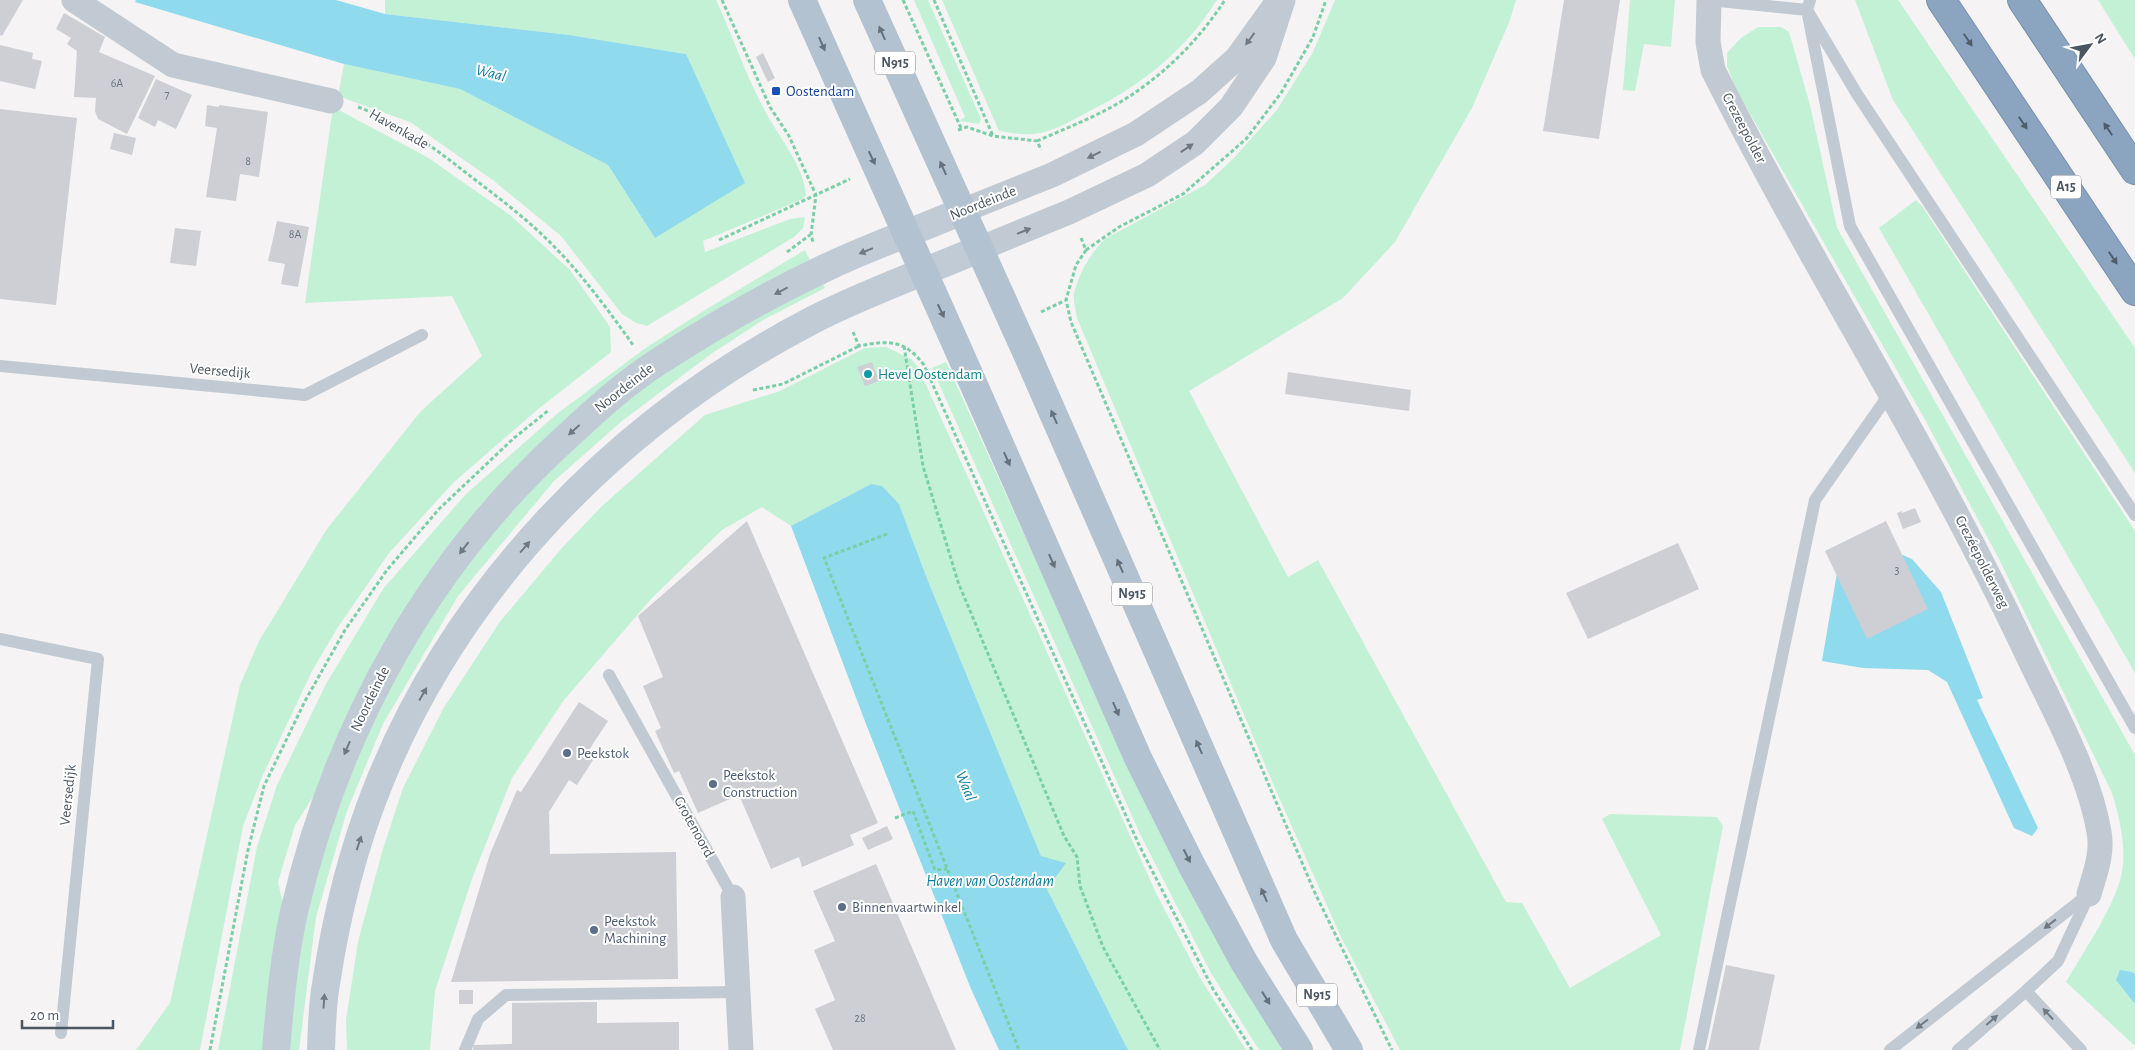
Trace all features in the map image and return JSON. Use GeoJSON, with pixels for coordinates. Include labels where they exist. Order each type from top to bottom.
{"type":"FeatureCollection","features":[{"type":"Feature","properties":{"kind":"highway","name":"A15"},"geometry":{"type":"LineString","coordinates":[[1941,0],[2135,291]]}},
{"type":"Feature","properties":{"kind":"highway"},"geometry":{"type":"LineString","coordinates":[[2022,0],[2135,170]]}},
{"type":"Feature","properties":{"kind":"main road","name":"N915"},"geometry":{"type":"LineString","coordinates":[[802,0],[1138,758],[1192,866],[1244,962],[1299,1050]]}},
{"type":"Feature","properties":{"kind":"main road","name":"N915"},"geometry":{"type":"LineString","coordinates":[[867,0],[1284,940],[1349,1050]]}},
{"type":"Feature","properties":{"kind":"main road","name":"Noordeinde"},"geometry":{"type":"LineString","coordinates":[[276,1050],[284,965],[294,914],[308,857],[333,779],[360,718],[402,637],[449,566],[487,518],[539,461],[599,408],[659,361],[747,309],[824,268],[962,211]]}},
{"type":"Feature","properties":{"kind":"main road"},"geometry":{"type":"LineString","coordinates":[[321,1050],[326,985],[348,876],[378,786],[412,714],[457,634],[500,576],[571,495],[644,431],[698,390],[763,348],[812,321],[979,249]]}},
{"type":"Feature","properties":{"kind":"street"},"geometry":{"type":"LineString","coordinates":[[74,0],[173,65],[331,102]]}},
{"type":"Feature","properties":{"kind":"street","name":"Noordeinde"},"geometry":{"type":"LineString","coordinates":[[962,211],[1052,175],[1136,134],[1198,92],[1237,58],[1279,0]]}},
{"type":"Feature","properties":{"kind":"street"},"geometry":{"type":"LineString","coordinates":[[979,249],[1069,212],[1147,175],[1195,143],[1230,107],[1264,58],[1283,0]]}},
{"type":"Feature","properties":{"kind":"street","name":"Crezeepolder"},"geometry":{"type":"LineString","coordinates":[[1709,0],[1708,42],[1713,70],[1808,248]]}},
{"type":"Feature","properties":{"kind":"street","name":"Crezéepolderweg"},"geometry":{"type":"LineString","coordinates":[[1808,248],[1947,494],[2000,597],[2083,775],[2099,830],[2102,851],[2089,894]]}},
{"type":"Feature","properties":{"kind":"street","name":"Grotenoord"},"geometry":{"type":"LineString","coordinates":[[733,897],[741,1050]]}},
{"type":"Feature","properties":{"kind":"lane"},"geometry":{"type":"LineString","coordinates":[[1709,0],[1808,5]]}},
{"type":"Feature","properties":{"kind":"lane"},"geometry":{"type":"LineString","coordinates":[[1808,5],[1857,94],[2135,515]]}},
{"type":"Feature","properties":{"kind":"lane"},"geometry":{"type":"LineString","coordinates":[[1808,5],[1850,226],[2135,728]]}},
{"type":"Feature","properties":{"kind":"lane","name":"Veersedijk"},"geometry":{"type":"LineString","coordinates":[[0,366],[305,395],[422,335]]}},
{"type":"Feature","properties":{"kind":"lane"},"geometry":{"type":"LineString","coordinates":[[1699,1050],[1815,500],[1890,393]]}},
{"type":"Feature","properties":{"kind":"lane","name":"Veersedijk"},"geometry":{"type":"LineString","coordinates":[[0,639],[98,659],[61,1033]]}},
{"type":"Feature","properties":{"kind":"lane","name":"Grotenoord"},"geometry":{"type":"LineString","coordinates":[[609,675],[733,897]]}},
{"type":"Feature","properties":{"kind":"lane"},"geometry":{"type":"LineString","coordinates":[[1958,1050],[2058,961],[2089,894]]}},
{"type":"Feature","properties":{"kind":"lane"},"geometry":{"type":"LineString","coordinates":[[1890,1050],[1901,1039],[2089,894]]}},
{"type":"Feature","properties":{"kind":"lane"},"geometry":{"type":"LineString","coordinates":[[2026,991],[2081,1050]]}},
{"type":"Feature","properties":{"kind":"lane"},"geometry":{"type":"LineString","coordinates":[[465,1050],[478,1019],[506,995],[738,992]]}},
{"type":"Feature","properties":{"kind":"path"},"geometry":{"type":"LineString","coordinates":[[722,0],[770,107],[789,136],[816,195],[811,235]]}},
{"type":"Feature","properties":{"kind":"path"},"geometry":{"type":"LineString","coordinates":[[903,0],[961,128]]}},
{"type":"Feature","properties":{"kind":"path"},"geometry":{"type":"LineString","coordinates":[[934,0],[993,136]]}},
{"type":"Feature","properties":{"kind":"path"},"geometry":{"type":"LineString","coordinates":[[932,144],[966,127],[993,136],[1037,141],[1097,114],[1139,90],[1173,63],[1193,42],[1225,0]]}},
{"type":"Feature","properties":{"kind":"path","name":"Havenkade"},"geometry":{"type":"LineString","coordinates":[[331,102],[359,107],[386,118],[441,153],[528,222],[575,269],[604,304],[635,348]]}},
{"type":"Feature","properties":{"kind":"path"},"geometry":{"type":"LineString","coordinates":[[1037,141],[1052,175]]}},
{"type":"Feature","properties":{"kind":"path"},"geometry":{"type":"LineString","coordinates":[[718,240],[876,167]]}},
{"type":"Feature","properties":{"kind":"path"},"geometry":{"type":"LineString","coordinates":[[1069,212],[1086,250],[1076,265],[1066,300],[1071,322],[1315,893],[1392,1050]]}},
{"type":"Feature","properties":{"kind":"path"},"geometry":{"type":"LineString","coordinates":[[744,390],[783,384],[859,346]]}},
{"type":"Feature","properties":{"kind":"path"},"geometry":{"type":"LineString","coordinates":[[1160,1050],[1103,947],[1080,886],[1077,857],[1064,836],[958,582],[923,466],[904,346],[916,354],[924,365],[1140,847],[1213,989],[1252,1050]]}},
{"type":"Feature","properties":{"kind":"path"},"geometry":{"type":"LineString","coordinates":[[887,534],[824,558],[1019,1050]]}},
{"type":"Feature","properties":{"kind":"path"},"geometry":{"type":"LineString","coordinates":[[895,818],[913,811],[935,870],[947,869]]}},
{"type":"Feature","properties":{"kind":"green space"},"geometry":{"type":"Polygon","coordinates":[[[385,0],[716,0],[757,96],[795,161],[806,195],[803,199],[703,241],[705,252],[790,219],[805,217],[803,228],[794,237],[647,326],[636,323],[622,314],[561,236],[494,181],[410,122],[338,96],[344,64],[460,89],[608,165],[655,238],[686,54],[569,35],[385,14],[385,0]]]}},
{"type":"Feature","properties":{"kind":"green space"},"geometry":{"type":"Polygon","coordinates":[[[914,0],[928,0],[981,119],[979,124],[959,121],[965,117],[914,0]]]}},
{"type":"Feature","properties":{"kind":"green space"},"geometry":{"type":"Polygon","coordinates":[[[942,0],[1217,0],[1204,19],[1176,51],[1160,66],[1125,91],[1106,103],[1054,129],[1040,133],[1016,134],[999,131],[942,0]]]}},
{"type":"Feature","properties":{"kind":"green space"},"geometry":{"type":"Polygon","coordinates":[[[1335,0],[1516,0],[1510,20],[1472,108],[1395,242],[1343,298],[1189,391],[1288,577],[1318,560],[1506,902],[1522,903],[1570,988],[1661,935],[1602,819],[1610,814],[1717,817],[1723,826],[1680,1050],[1400,1050],[1341,937],[1277,793],[1077,318],[1074,303],[1076,286],[1086,264],[1095,251],[1105,239],[1205,185],[1233,159],[1277,110],[1313,52],[1335,0]]]}},
{"type":"Feature","properties":{"kind":"green space"},"geometry":{"type":"Polygon","coordinates":[[[1630,0],[1675,0],[1671,47],[1644,44],[1635,91],[1623,90],[1630,0]]]}},
{"type":"Feature","properties":{"kind":"green space"},"geometry":{"type":"Polygon","coordinates":[[[1855,0],[1898,0],[2135,348],[2135,473],[1893,100],[1855,0]]]}},
{"type":"Feature","properties":{"kind":"green space"},"geometry":{"type":"Polygon","coordinates":[[[2098,0],[2135,0],[2135,59],[2098,0]]]}},
{"type":"Feature","properties":{"kind":"green space"},"geometry":{"type":"Polygon","coordinates":[[[1758,27],[1781,27],[1789,32],[1810,105],[1837,228],[2135,755],[2135,974],[2132,972],[2127,993],[2135,1004],[2135,1046],[2066,982],[2108,909],[2120,879],[2123,865],[2122,837],[2112,793],[1999,559],[1923,416],[1736,89],[1727,66],[1727,53],[1741,38],[1758,27]]]}},
{"type":"Feature","properties":{"kind":"green space"},"geometry":{"type":"Polygon","coordinates":[[[333,107],[427,157],[510,215],[570,270],[610,327],[611,352],[537,410],[454,482],[389,553],[338,627],[312,671],[262,777],[243,826],[200,1050],[136,1050],[170,1003],[240,685],[259,641],[327,529],[421,411],[482,356],[452,296],[305,303],[333,107]]]}},
{"type":"Feature","properties":{"kind":"green space"},"geometry":{"type":"Polygon","coordinates":[[[1916,200],[1922,206],[2135,531],[2135,673],[1879,228],[1916,200]]]}},
{"type":"Feature","properties":{"kind":"green space"},"geometry":{"type":"Polygon","coordinates":[[[805,250],[811,262],[667,347],[476,518],[324,780],[295,825],[278,882],[285,913],[269,1050],[218,1050],[257,847],[277,785],[326,684],[383,589],[466,494],[558,413],[647,347],[805,250]]]}},
{"type":"Feature","properties":{"kind":"green space"},"geometry":{"type":"Polygon","coordinates":[[[821,280],[825,288],[763,320],[711,354],[622,421],[554,481],[458,596],[383,724],[347,811],[316,917],[299,1050],[282,1050],[300,921],[364,726],[442,590],[535,478],[612,407],[702,344],[821,280]]]}},
{"type":"Feature","properties":{"kind":"green space"},"geometry":{"type":"Polygon","coordinates":[[[886,347],[911,359],[918,367],[1156,893],[1199,976],[1246,1050],[1128,1050],[1047,889],[1041,856],[928,581],[899,504],[871,484],[791,526],[762,507],[722,530],[652,598],[564,700],[512,778],[473,876],[435,991],[430,1050],[347,1050],[346,1020],[358,942],[382,852],[403,788],[443,709],[499,623],[561,549],[602,506],[705,415],[780,391],[865,348],[886,347]]]}},
{"type":"Feature","properties":{"kind":"green space"},"geometry":{"type":"Polygon","coordinates":[[[946,362],[1153,819],[1226,956],[1284,1050],[1259,1050],[1211,973],[1141,836],[932,368],[946,362]]]}},
{"type":"Feature","properties":{"kind":"water","name":"Waal"},"geometry":{"type":"Polygon","coordinates":[[[136,0],[336,0],[385,14],[569,35],[686,54],[745,183],[655,238],[608,165],[460,89],[344,64],[135,2],[136,0]]]}},
{"type":"Feature","properties":{"kind":"water","name":"Haven van Oostendam"},"geometry":{"type":"Polygon","coordinates":[[[871,484],[882,486],[899,504],[928,581],[1041,856],[1066,863],[1047,889],[1128,1050],[999,1050],[971,989],[866,724],[791,526],[871,484]]]}},
{"type":"Feature","properties":{"kind":"water"},"geometry":{"type":"Polygon","coordinates":[[[1880,545],[1912,559],[1941,592],[1983,698],[1977,700],[2038,828],[2032,836],[2014,828],[1947,682],[1928,670],[1863,668],[1822,661],[1837,573],[1880,545]]]}},
{"type":"Feature","properties":{"kind":"water"},"geometry":{"type":"Polygon","coordinates":[[[2120,970],[2135,974],[2135,1004],[2116,980],[2120,970]]]}},
{"type":"Feature","properties":{"kind":"building"},"geometry":{"type":"Polygon","coordinates":[[[0,0],[23,0],[2,36],[0,35],[0,0]]]}},
{"type":"Feature","properties":{"kind":"building"},"geometry":{"type":"Polygon","coordinates":[[[1564,0],[1620,0],[1599,139],[1543,131],[1564,0]]]}},
{"type":"Feature","properties":{"kind":"building"},"geometry":{"type":"Polygon","coordinates":[[[64,13],[105,37],[99,52],[155,76],[127,134],[98,119],[95,111],[96,98],[74,97],[77,51],[67,44],[71,38],[56,29],[64,13]]]}},
{"type":"Feature","properties":{"kind":"building"},"geometry":{"type":"Polygon","coordinates":[[[0,45],[33,53],[32,59],[42,61],[35,89],[0,81],[0,45]]]}},
{"type":"Feature","properties":{"kind":"building"},"geometry":{"type":"Polygon","coordinates":[[[763,53],[775,78],[768,82],[756,57],[763,53]]]}},
{"type":"Feature","properties":{"kind":"building"},"geometry":{"type":"Polygon","coordinates":[[[156,79],[192,95],[176,129],[158,120],[155,127],[138,118],[156,79]]]}},
{"type":"Feature","properties":{"kind":"building"},"geometry":{"type":"Polygon","coordinates":[[[207,105],[268,112],[259,177],[240,174],[236,201],[206,197],[217,128],[205,126],[207,105]]]}},
{"type":"Feature","properties":{"kind":"building"},"geometry":{"type":"Polygon","coordinates":[[[0,109],[77,118],[56,305],[0,299],[0,109]]]}},
{"type":"Feature","properties":{"kind":"building"},"geometry":{"type":"Polygon","coordinates":[[[114,133],[136,138],[132,155],[110,149],[114,133]]]}},
{"type":"Feature","properties":{"kind":"building"},"geometry":{"type":"Polygon","coordinates":[[[277,221],[309,227],[298,287],[281,284],[285,264],[268,261],[277,221]]]}},
{"type":"Feature","properties":{"kind":"building"},"geometry":{"type":"Polygon","coordinates":[[[175,228],[201,231],[196,266],[170,263],[175,228]]]}},
{"type":"Feature","properties":{"kind":"building","name":"Hevel Oostendam"},"geometry":{"type":"Polygon","coordinates":[[[872,362],[879,381],[865,386],[857,367],[872,362]]]}},
{"type":"Feature","properties":{"kind":"building"},"geometry":{"type":"Polygon","coordinates":[[[1288,372],[1411,390],[1409,411],[1285,394],[1288,372]]]}},
{"type":"Feature","properties":{"kind":"building"},"geometry":{"type":"Polygon","coordinates":[[[1915,508],[1921,522],[1903,529],[1897,513],[1915,508]]]}},
{"type":"Feature","properties":{"kind":"building"},"geometry":{"type":"Polygon","coordinates":[[[747,521],[878,823],[850,835],[854,845],[802,867],[799,857],[771,869],[739,795],[698,813],[679,771],[674,773],[655,731],[661,728],[643,686],[663,677],[638,616],[747,521]]]}},
{"type":"Feature","properties":{"kind":"building"},"geometry":{"type":"Polygon","coordinates":[[[1886,521],[1928,609],[1867,639],[1825,551],[1886,521]]]}},
{"type":"Feature","properties":{"kind":"building"},"geometry":{"type":"Polygon","coordinates":[[[1678,543],[1699,589],[1588,639],[1566,593],[1678,543]]]}},
{"type":"Feature","properties":{"kind":"building"},"geometry":{"type":"Polygon","coordinates":[[[579,702],[608,721],[587,753],[595,757],[577,785],[569,780],[549,812],[550,854],[676,852],[678,979],[451,982],[490,854],[517,790],[521,792],[579,702]]]}},
{"type":"Feature","properties":{"kind":"building"},"geometry":{"type":"Polygon","coordinates":[[[887,826],[893,839],[868,850],[862,838],[887,826]]]}},
{"type":"Feature","properties":{"kind":"building"},"geometry":{"type":"Polygon","coordinates":[[[876,864],[956,1050],[833,1050],[815,1009],[835,1000],[814,950],[835,941],[813,891],[876,864]]]}},
{"type":"Feature","properties":{"kind":"building"},"geometry":{"type":"Polygon","coordinates":[[[1726,965],[1775,975],[1759,1050],[1708,1050],[1726,965]]]}},
{"type":"Feature","properties":{"kind":"building"},"geometry":{"type":"Polygon","coordinates":[[[459,990],[473,990],[473,1004],[459,1004],[459,990]]]}},
{"type":"Feature","properties":{"kind":"building"},"geometry":{"type":"Polygon","coordinates":[[[597,1002],[597,1023],[679,1022],[679,1050],[473,1050],[473,1045],[512,1044],[512,1003],[597,1002]]]}},
{"type":"Feature","properties":{"kind":"place","name":"Oostendam"},"geometry":{"type":"Point","coordinates":[776,91]}},
{"type":"Feature","properties":{"kind":"place","name":"Hevel Oostendam"},"geometry":{"type":"Point","coordinates":[868,374]}},
{"type":"Feature","properties":{"kind":"place","name":"Peekstok"},"geometry":{"type":"Point","coordinates":[567,753]}},
{"type":"Feature","properties":{"kind":"place","name":"Peekstok Construction"},"geometry":{"type":"Point","coordinates":[713,784]}},
{"type":"Feature","properties":{"kind":"place","name":"Binnenvaartwinkel"},"geometry":{"type":"Point","coordinates":[842,907]}},
{"type":"Feature","properties":{"kind":"place","name":"Peekstok Machining"},"geometry":{"type":"Point","coordinates":[594,930]}}]}
